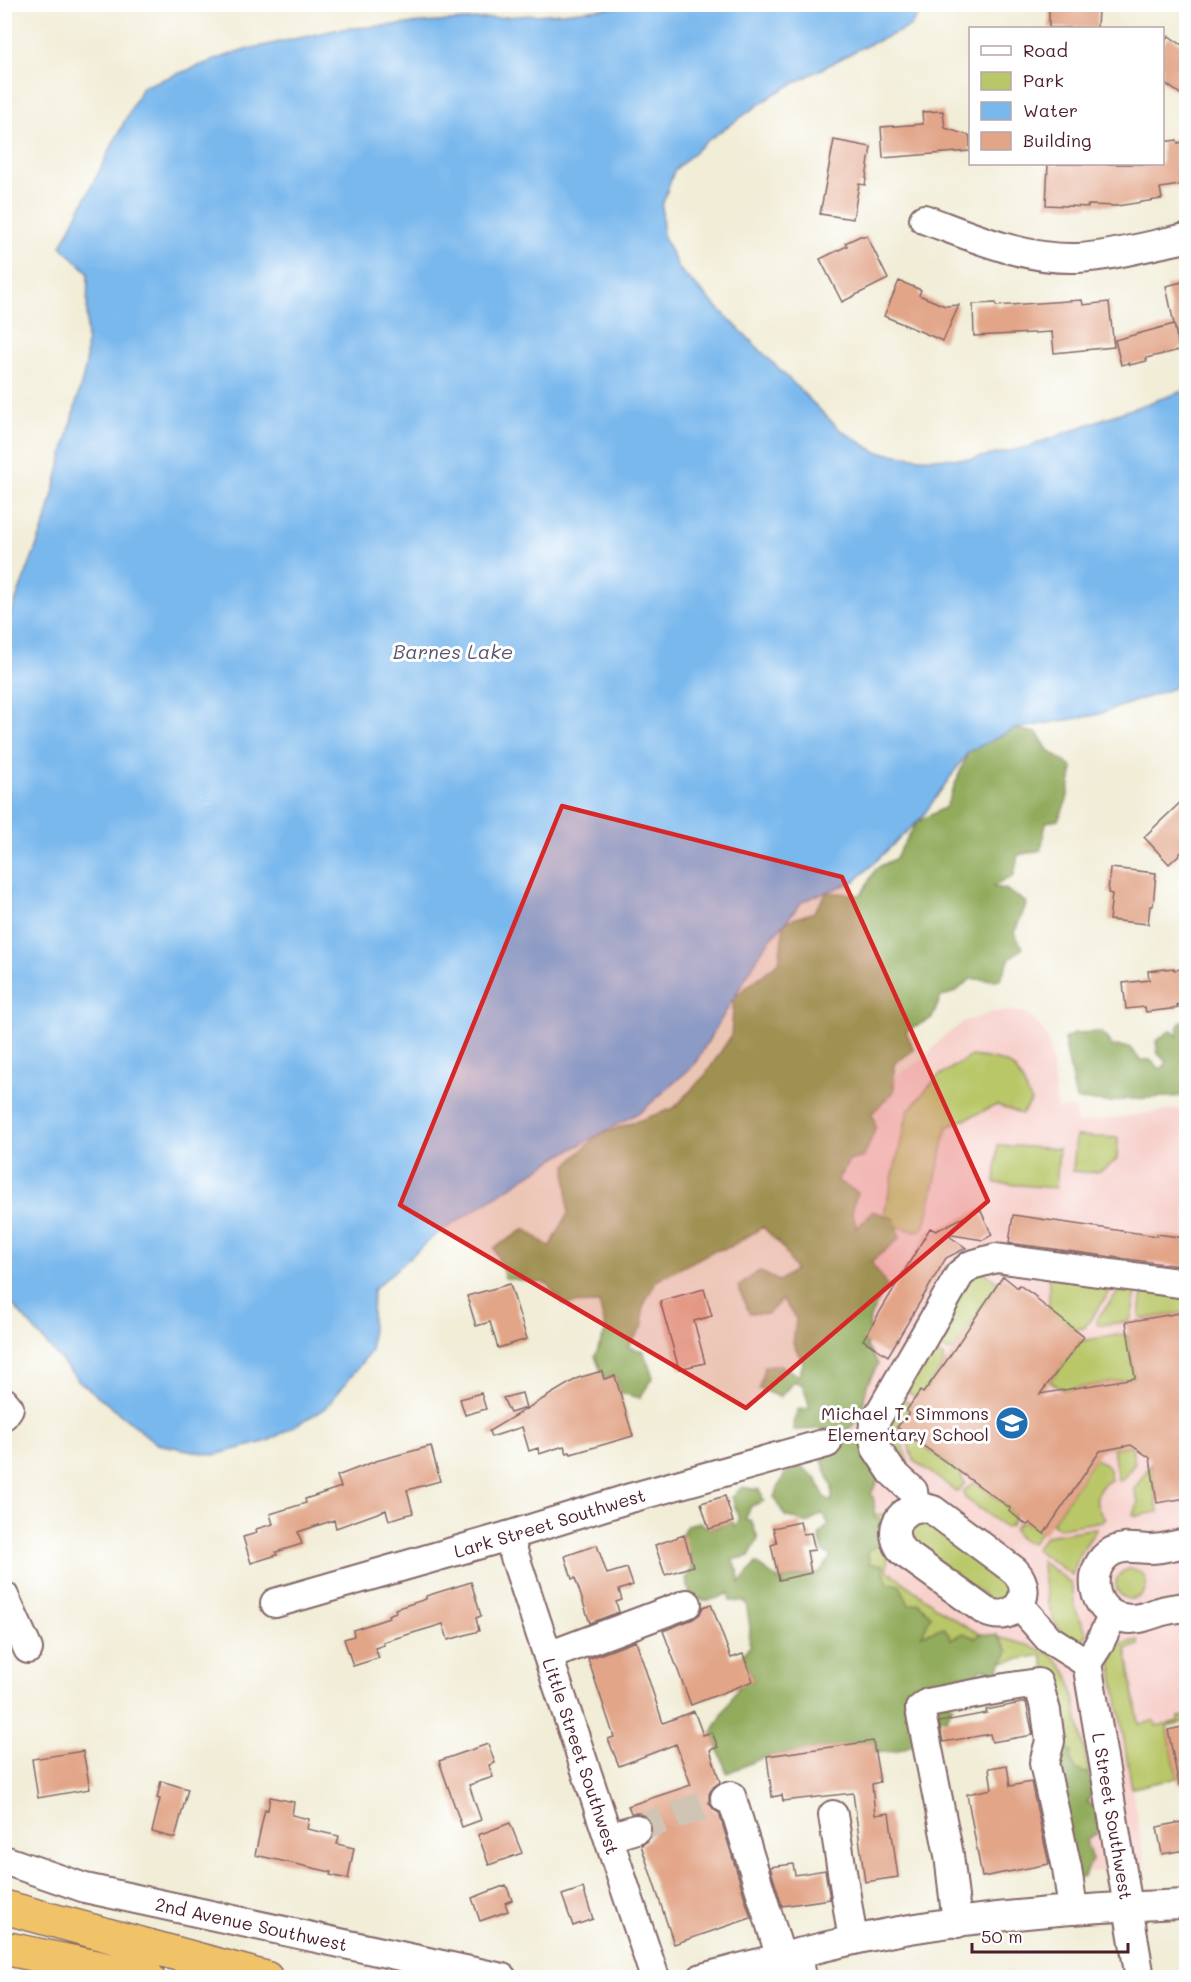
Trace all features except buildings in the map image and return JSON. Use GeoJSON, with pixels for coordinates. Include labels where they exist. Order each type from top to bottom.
{"type":"FeatureCollection","features":[{"type":"Feature","properties":{"kind":"highway"},"geometry":{"type":"LineString","coordinates":[[4,1907],[266,1977]]}},
{"type":"Feature","properties":{"kind":"highway"},"geometry":{"type":"LineString","coordinates":[[4,1948],[148,1977]]}},
{"type":"Feature","properties":{"kind":"street"},"geometry":{"type":"LineString","coordinates":[[924,219],[996,246],[1047,256],[1077,258],[1101,255],[1186,238]]}},
{"type":"Feature","properties":{"kind":"street"},"geometry":{"type":"LineString","coordinates":[[915,1508],[913,1491],[892,1472],[876,1448],[873,1434],[874,1423],[960,1274],[966,1269],[981,1260],[996,1258],[1186,1284]]}},
{"type":"Feature","properties":{"kind":"street"},"geometry":{"type":"LineString","coordinates":[[4,1402],[9,1408],[4,1415]]}},
{"type":"Feature","properties":{"kind":"street","name":"Lark Street Southwest"},"geometry":{"type":"LineString","coordinates":[[275,1604],[627,1499],[827,1443]]}},
{"type":"Feature","properties":{"kind":"street"},"geometry":{"type":"LineString","coordinates":[[915,1508],[933,1510],[1015,1571],[1020,1576],[1024,1588],[1019,1605],[1003,1615],[990,1614],[903,1552],[895,1539],[896,1526],[902,1515],[915,1508]]}},
{"type":"Feature","properties":{"kind":"street","name":"Little Street Southwest"},"geometry":{"type":"LineString","coordinates":[[508,1536],[655,1977]]}},
{"type":"Feature","properties":{"kind":"street"},"geometry":{"type":"LineString","coordinates":[[1186,1543],[1149,1549],[1123,1547],[1106,1556],[1096,1572],[1094,1585],[1101,1605],[1120,1618],[1132,1619],[1186,1607]]}},
{"type":"Feature","properties":{"kind":"street"},"geometry":{"type":"LineString","coordinates":[[4,1596],[28,1650]]}},
{"type":"Feature","properties":{"kind":"street"},"geometry":{"type":"LineString","coordinates":[[548,1656],[687,1604]]}},
{"type":"Feature","properties":{"kind":"street"},"geometry":{"type":"LineString","coordinates":[[1019,1605],[1049,1639],[1089,1676],[1098,1646],[1113,1615]]}},
{"type":"Feature","properties":{"kind":"street","name":"L Street Southwest"},"geometry":{"type":"LineString","coordinates":[[1089,1676],[1140,1977]]}},
{"type":"Feature","properties":{"kind":"street"},"geometry":{"type":"LineString","coordinates":[[957,1923],[949,1856],[920,1709],[928,1703],[1038,1683],[1046,1711],[1050,1741],[1044,1763],[1067,1868],[1073,1910]]}},
{"type":"Feature","properties":{"kind":"street"},"geometry":{"type":"LineString","coordinates":[[725,1798],[731,1796],[794,1963]]}},
{"type":"Feature","properties":{"kind":"street"},"geometry":{"type":"LineString","coordinates":[[833,1815],[853,1940]]}},
{"type":"Feature","properties":{"kind":"street"},"geometry":{"type":"LineString","coordinates":[[609,1838],[636,1829]]}},
{"type":"Feature","properties":{"kind":"street","name":"2nd Avenue Southwest"},"geometry":{"type":"LineString","coordinates":[[4,1860],[85,1888],[502,1977]]}},
{"type":"Feature","properties":{"kind":"street"},"geometry":{"type":"LineString","coordinates":[[702,1977],[794,1963],[853,1940],[911,1929],[1073,1910],[1186,1904]]}},
{"type":"Feature","properties":{"kind":"highlighted area"},"geometry":{"type":"Polygon","coordinates":[[[562,806],[842,877],[988,1201],[746,1408],[400,1205],[562,806]]]}},
{"type":"Feature","properties":{"kind":"shaded area","name":"Michael T. Simmons Elementary School"},"geometry":{"type":"Polygon","coordinates":[[[994,1012],[1025,1012],[1044,1032],[1050,1046],[1057,1109],[1074,1108],[1077,1123],[1186,1108],[1186,1722],[1123,1734],[1146,1869],[1082,1872],[1042,1655],[884,1682],[795,1190],[854,1101],[922,1060],[942,1038],[965,1021],[994,1012]]]}},
{"type":"Feature","properties":{"kind":"green space"},"geometry":{"type":"Polygon","coordinates":[[[1014,729],[1037,733],[1048,750],[1073,768],[1067,800],[1058,820],[1046,822],[1041,850],[1018,855],[1014,875],[993,887],[1005,889],[1027,903],[1014,933],[1023,948],[1010,958],[1000,980],[971,979],[955,992],[941,997],[932,1018],[906,1031],[914,1050],[894,1064],[894,1092],[872,1113],[876,1127],[864,1157],[849,1161],[837,1181],[857,1192],[852,1213],[857,1228],[873,1211],[893,1218],[900,1238],[871,1262],[887,1285],[870,1317],[867,1347],[878,1364],[867,1385],[860,1419],[839,1437],[827,1429],[793,1430],[797,1410],[810,1408],[803,1385],[794,1381],[780,1397],[759,1389],[764,1367],[780,1365],[799,1376],[803,1363],[793,1343],[796,1319],[782,1299],[768,1314],[749,1313],[738,1287],[759,1271],[779,1281],[795,1270],[784,1249],[763,1227],[730,1247],[711,1252],[656,1281],[643,1307],[643,1326],[628,1347],[643,1351],[653,1377],[640,1398],[620,1393],[615,1376],[604,1379],[595,1356],[606,1330],[599,1303],[564,1304],[546,1283],[505,1278],[494,1248],[525,1229],[550,1247],[568,1213],[566,1166],[598,1135],[674,1108],[706,1074],[731,1036],[734,997],[779,962],[784,922],[814,912],[827,892],[861,895],[876,868],[895,859],[917,822],[946,807],[968,752],[1014,729]]]}},
{"type":"Feature","properties":{"kind":"green space"},"geometry":{"type":"Polygon","coordinates":[[[1186,1019],[1186,1096],[1111,1102],[1076,1100],[1064,1039],[1075,1033],[1102,1032],[1112,1046],[1129,1047],[1140,1060],[1150,1060],[1161,1069],[1167,1063],[1158,1054],[1156,1041],[1171,1030],[1177,1036],[1179,1024],[1186,1019]]]}},
{"type":"Feature","properties":{"kind":"green space"},"geometry":{"type":"Polygon","coordinates":[[[971,1056],[1004,1062],[1011,1066],[1021,1079],[1031,1102],[1022,1114],[997,1105],[947,1127],[925,1226],[915,1231],[882,1223],[908,1111],[937,1077],[971,1056]]]}},
{"type":"Feature","properties":{"kind":"green space"},"geometry":{"type":"Polygon","coordinates":[[[1076,1136],[1118,1138],[1117,1159],[1106,1168],[1096,1172],[1073,1171],[1076,1136]]]}},
{"type":"Feature","properties":{"kind":"green space"},"geometry":{"type":"Polygon","coordinates":[[[998,1145],[1059,1149],[1056,1188],[995,1183],[998,1145]]]}},
{"type":"Feature","properties":{"kind":"green space"},"geometry":{"type":"Polygon","coordinates":[[[981,1269],[998,1283],[953,1352],[950,1350],[949,1352],[935,1342],[964,1285],[981,1269]]]}},
{"type":"Feature","properties":{"kind":"green space"},"geometry":{"type":"Polygon","coordinates":[[[1049,1274],[1112,1282],[1112,1289],[1084,1328],[1074,1329],[1049,1310],[1049,1274]]]}},
{"type":"Feature","properties":{"kind":"green space"},"geometry":{"type":"Polygon","coordinates":[[[1132,1287],[1136,1293],[1131,1318],[1126,1322],[1098,1325],[1097,1319],[1121,1288],[1132,1287]]]}},
{"type":"Feature","properties":{"kind":"green space"},"geometry":{"type":"Polygon","coordinates":[[[1148,1288],[1186,1293],[1186,1312],[1142,1319],[1139,1316],[1142,1293],[1148,1288]]]}},
{"type":"Feature","properties":{"kind":"green space"},"geometry":{"type":"Polygon","coordinates":[[[1124,1334],[1128,1336],[1135,1378],[1063,1390],[1050,1381],[1081,1341],[1124,1334]]]}},
{"type":"Feature","properties":{"kind":"green space"},"geometry":{"type":"Polygon","coordinates":[[[931,1348],[944,1358],[942,1361],[945,1363],[923,1393],[919,1392],[916,1397],[906,1391],[931,1348]]]}},
{"type":"Feature","properties":{"kind":"green space"},"geometry":{"type":"Polygon","coordinates":[[[902,1398],[911,1404],[906,1411],[908,1413],[897,1428],[908,1463],[904,1469],[898,1465],[882,1428],[902,1398]]]}},
{"type":"Feature","properties":{"kind":"green space"},"geometry":{"type":"Polygon","coordinates":[[[854,1437],[864,1444],[880,1476],[871,1494],[874,1500],[874,1517],[884,1522],[886,1538],[868,1552],[869,1564],[883,1565],[887,1583],[900,1585],[909,1605],[919,1603],[931,1616],[922,1635],[944,1627],[951,1639],[963,1633],[975,1638],[980,1634],[997,1635],[1008,1651],[998,1671],[981,1669],[975,1677],[959,1675],[950,1685],[935,1683],[928,1694],[953,1705],[947,1719],[931,1718],[924,1741],[896,1751],[875,1753],[873,1741],[767,1756],[727,1773],[712,1732],[739,1686],[753,1681],[743,1654],[749,1647],[750,1627],[746,1602],[730,1601],[729,1593],[710,1600],[690,1594],[686,1580],[693,1566],[690,1554],[686,1555],[680,1537],[687,1525],[699,1522],[710,1529],[733,1522],[735,1527],[739,1520],[732,1497],[742,1487],[760,1490],[764,1501],[751,1506],[745,1520],[751,1520],[758,1539],[749,1556],[732,1560],[738,1570],[739,1584],[756,1563],[779,1580],[820,1572],[831,1556],[823,1551],[819,1535],[829,1524],[822,1513],[808,1523],[785,1516],[774,1497],[784,1475],[799,1466],[816,1478],[825,1498],[832,1501],[832,1487],[822,1460],[835,1442],[854,1437]]]}},
{"type":"Feature","properties":{"kind":"green space"},"geometry":{"type":"Polygon","coordinates":[[[912,1438],[963,1474],[961,1477],[965,1483],[959,1490],[956,1491],[913,1460],[908,1443],[912,1438]]]}},
{"type":"Feature","properties":{"kind":"green space"},"geometry":{"type":"Polygon","coordinates":[[[1131,1445],[1135,1463],[1122,1480],[1118,1480],[1113,1449],[1131,1445]]]}},
{"type":"Feature","properties":{"kind":"green space"},"geometry":{"type":"Polygon","coordinates":[[[1095,1458],[1108,1467],[1111,1480],[1101,1487],[1097,1497],[1098,1508],[1105,1518],[1103,1521],[1059,1528],[1052,1523],[1095,1458]]]}},
{"type":"Feature","properties":{"kind":"green space"},"geometry":{"type":"Polygon","coordinates":[[[1151,1464],[1158,1512],[1136,1516],[1133,1514],[1138,1502],[1134,1489],[1151,1464]]]}},
{"type":"Feature","properties":{"kind":"green space"},"geometry":{"type":"Polygon","coordinates":[[[974,1482],[1010,1508],[1009,1511],[1013,1514],[1014,1520],[1010,1526],[1005,1527],[965,1498],[963,1492],[974,1482]]]}},
{"type":"Feature","properties":{"kind":"green space"},"geometry":{"type":"Polygon","coordinates":[[[875,1514],[890,1515],[887,1570],[949,1616],[980,1634],[975,1638],[951,1639],[921,1635],[909,1605],[869,1564],[868,1552],[886,1538],[874,1517],[875,1514]]]}},
{"type":"Feature","properties":{"kind":"green space"},"geometry":{"type":"Polygon","coordinates":[[[919,1521],[924,1521],[1006,1577],[1011,1587],[1007,1596],[993,1602],[912,1543],[908,1534],[912,1526],[919,1521]]]}},
{"type":"Feature","properties":{"kind":"green space"},"geometry":{"type":"Polygon","coordinates":[[[1024,1522],[1027,1525],[1030,1522],[1041,1531],[1032,1543],[1023,1541],[1015,1532],[1014,1529],[1019,1523],[1024,1522]]]}},
{"type":"Feature","properties":{"kind":"green space"},"geometry":{"type":"Polygon","coordinates":[[[1096,1528],[1080,1553],[1072,1575],[1035,1549],[1046,1536],[1096,1528]]]}},
{"type":"Feature","properties":{"kind":"green space"},"geometry":{"type":"Polygon","coordinates":[[[1041,1561],[1071,1583],[1076,1611],[1087,1633],[1087,1636],[1083,1636],[1084,1641],[1071,1639],[1055,1623],[1047,1598],[1041,1561]]]}},
{"type":"Feature","properties":{"kind":"green space"},"geometry":{"type":"Polygon","coordinates":[[[1131,1569],[1142,1573],[1146,1584],[1142,1595],[1131,1599],[1120,1595],[1116,1584],[1120,1573],[1131,1569]]]}},
{"type":"Feature","properties":{"kind":"green space"},"geometry":{"type":"Polygon","coordinates":[[[998,1637],[1042,1650],[1059,1662],[1066,1671],[1071,1683],[1089,1774],[1076,1770],[1070,1758],[1058,1744],[1042,1655],[1003,1662],[1008,1651],[998,1637]]]}},
{"type":"Feature","properties":{"kind":"green space"},"geometry":{"type":"Polygon","coordinates":[[[1138,1640],[1139,1645],[1126,1649],[1139,1724],[1155,1721],[1156,1726],[1179,1721],[1179,1717],[1186,1716],[1186,1722],[1167,1726],[1177,1778],[1132,1788],[1111,1663],[1114,1653],[1120,1646],[1138,1640]]]}},
{"type":"Feature","properties":{"kind":"green space"},"geometry":{"type":"Polygon","coordinates":[[[1058,1744],[1072,1751],[1070,1758],[1076,1770],[1089,1774],[1095,1789],[1087,1802],[1096,1809],[1100,1831],[1086,1841],[1092,1860],[1084,1877],[1076,1880],[1044,1759],[1058,1744]]]}},
{"type":"Feature","properties":{"kind":"water","name":"Barnes Lake"},"geometry":{"type":"Polygon","coordinates":[[[645,4],[925,5],[910,27],[859,49],[776,93],[704,143],[674,171],[662,206],[663,235],[679,269],[839,429],[876,452],[920,458],[972,459],[1028,447],[1186,390],[1186,678],[1171,689],[1096,715],[1014,729],[968,752],[922,817],[855,881],[803,901],[764,947],[694,1065],[642,1111],[554,1159],[434,1236],[373,1290],[371,1351],[326,1408],[268,1441],[214,1455],[157,1444],[78,1380],[5,1296],[5,629],[46,521],[86,365],[88,272],[61,246],[142,87],[239,51],[340,29],[562,13],[645,4]]]}},
{"type":"Feature","properties":{"kind":"tunnel"},"geometry":{"type":"LineString","coordinates":[[636,1829],[725,1798]]}},
{"type":"Feature","properties":{"kind":"place","name":"Michael T. Simmons Elementary School"},"geometry":{"type":"Point","coordinates":[1012,1423]}}]}
